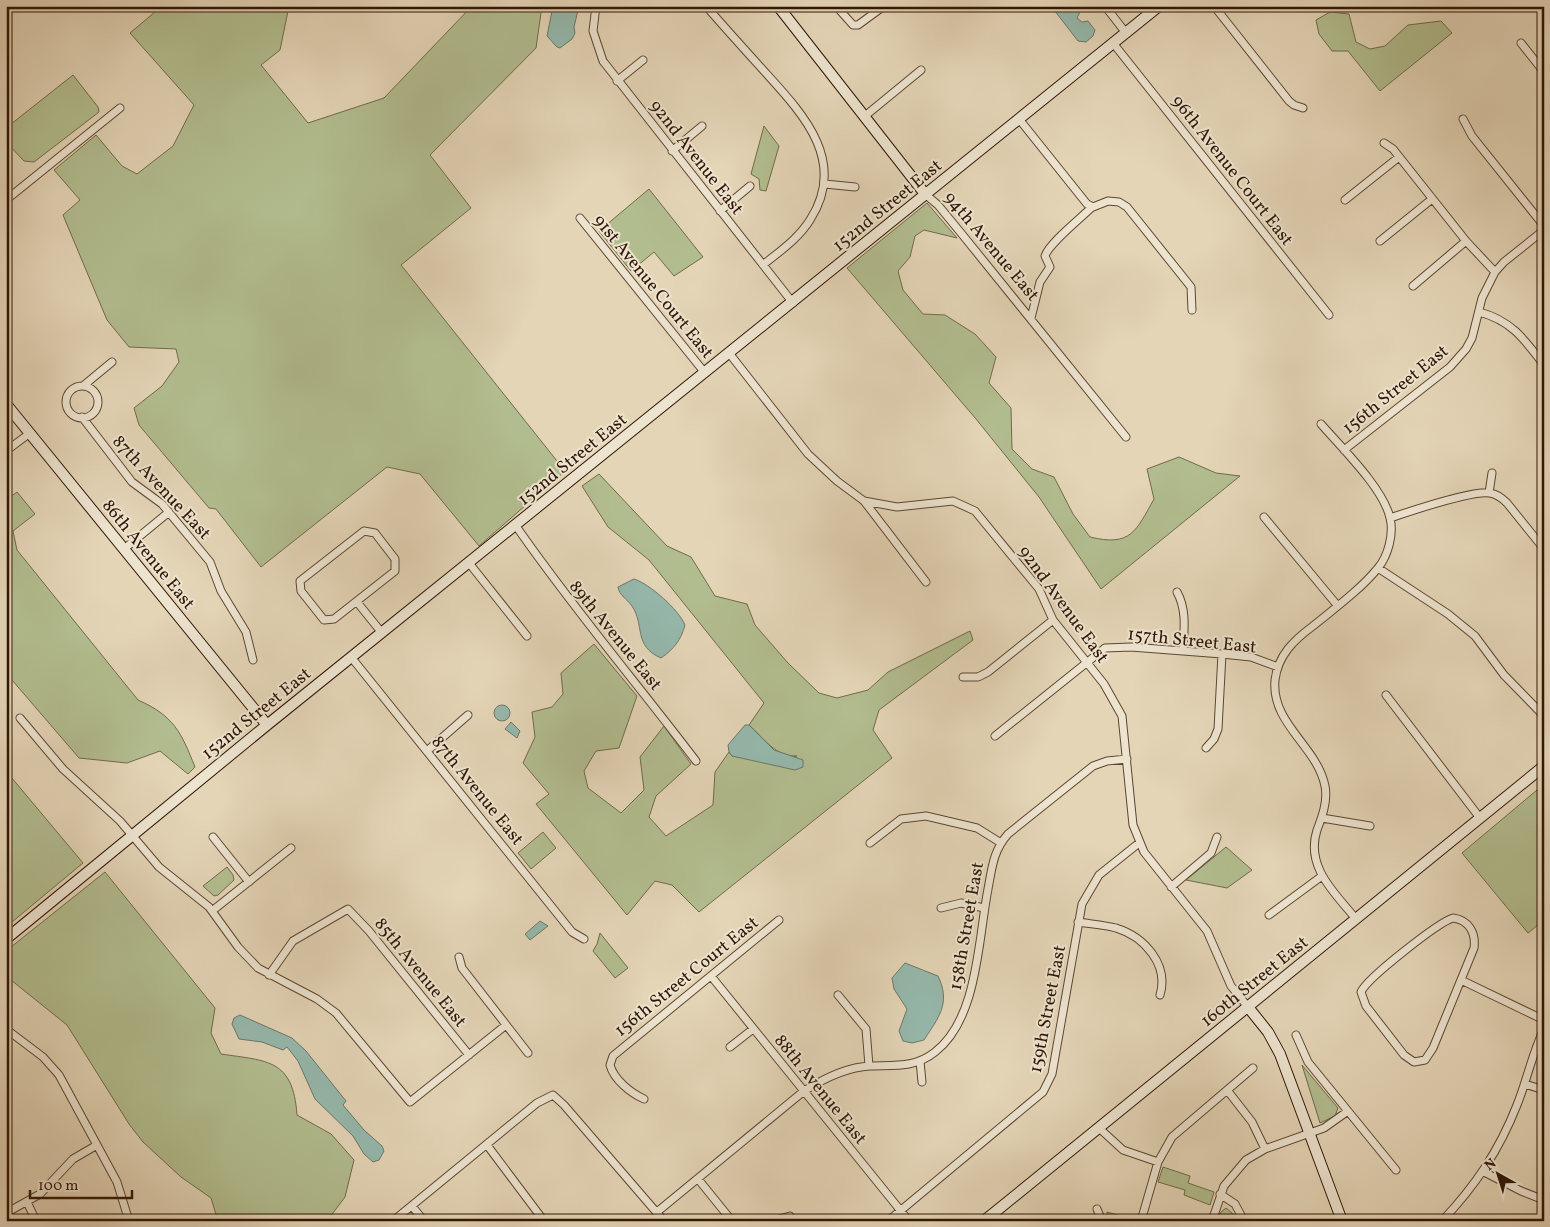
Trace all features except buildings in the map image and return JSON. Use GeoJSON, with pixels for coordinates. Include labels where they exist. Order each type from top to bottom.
{"type":"FeatureCollection","features":[{"type":"Feature","properties":{"kind":"street","name":"92nd Avenue East"},"geometry":{"type":"LineString","coordinates":[[596,6],[593,22],[603,61],[793,303]]}},
{"type":"Feature","properties":{"kind":"street"},"geometry":{"type":"LineString","coordinates":[[706,6],[794,105],[815,136],[823,158],[825,184],[817,208],[804,229],[763,265]]}},
{"type":"Feature","properties":{"kind":"street","name":"94th Avenue East"},"geometry":{"type":"LineString","coordinates":[[778,6],[925,194],[938,205],[1126,437]]}},
{"type":"Feature","properties":{"kind":"street"},"geometry":{"type":"LineString","coordinates":[[836,6],[853,25],[858,25],[884,6]]}},
{"type":"Feature","properties":{"kind":"street"},"geometry":{"type":"LineString","coordinates":[[1105,6],[1126,33]]}},
{"type":"Feature","properties":{"kind":"street","name":"152nd Street East"},"geometry":{"type":"LineString","coordinates":[[6,939],[351,657],[793,303],[1159,6]]}},
{"type":"Feature","properties":{"kind":"street"},"geometry":{"type":"LineString","coordinates":[[1214,6],[1289,101],[1303,108]]}},
{"type":"Feature","properties":{"kind":"street","name":"96th Avenue Court East"},"geometry":{"type":"LineString","coordinates":[[1114,43],[1329,315]]}},
{"type":"Feature","properties":{"kind":"street"},"geometry":{"type":"LineString","coordinates":[[1521,43],[1544,72]]}},
{"type":"Feature","properties":{"kind":"street"},"geometry":{"type":"LineString","coordinates":[[617,81],[643,60]]}},
{"type":"Feature","properties":{"kind":"street"},"geometry":{"type":"LineString","coordinates":[[865,116],[921,70]]}},
{"type":"Feature","properties":{"kind":"street"},"geometry":{"type":"LineString","coordinates":[[6,200],[120,108]]}},
{"type":"Feature","properties":{"kind":"street"},"geometry":{"type":"LineString","coordinates":[[1019,119],[1086,204],[1092,207]]}},
{"type":"Feature","properties":{"kind":"street"},"geometry":{"type":"LineString","coordinates":[[1463,119],[1483,150],[1544,228]]}},
{"type":"Feature","properties":{"kind":"street"},"geometry":{"type":"LineString","coordinates":[[672,151],[702,126]]}},
{"type":"Feature","properties":{"kind":"street"},"geometry":{"type":"LineString","coordinates":[[1384,143],[1393,149],[1466,241],[1495,272]]}},
{"type":"Feature","properties":{"kind":"street"},"geometry":{"type":"LineString","coordinates":[[1346,200],[1399,157]]}},
{"type":"Feature","properties":{"kind":"street"},"geometry":{"type":"LineString","coordinates":[[825,184],[855,187]]}},
{"type":"Feature","properties":{"kind":"street"},"geometry":{"type":"LineString","coordinates":[[720,211],[750,186]]}},
{"type":"Feature","properties":{"kind":"street"},"geometry":{"type":"LineString","coordinates":[[1380,241],[1432,199]]}},
{"type":"Feature","properties":{"kind":"street"},"geometry":{"type":"LineString","coordinates":[[1031,318],[1040,282],[1050,267],[1045,256],[1048,246],[1060,238],[1092,207],[1108,201],[1119,202],[1127,207],[1191,287],[1192,310]]}},
{"type":"Feature","properties":{"kind":"street","name":"91st Avenue Court East"},"geometry":{"type":"LineString","coordinates":[[580,218],[705,373]]}},
{"type":"Feature","properties":{"kind":"street","name":"156th Street East"},"geometry":{"type":"LineString","coordinates":[[1344,450],[1450,367],[1466,349],[1472,338],[1482,298],[1495,272],[1544,228]]}},
{"type":"Feature","properties":{"kind":"street"},"geometry":{"type":"LineString","coordinates":[[1413,286],[1466,241]]}},
{"type":"Feature","properties":{"kind":"street"},"geometry":{"type":"LineString","coordinates":[[1479,312],[1501,319],[1515,329],[1544,365]]}},
{"type":"Feature","properties":{"kind":"street","name":"91st Avenue Court East"},"geometry":{"type":"LineString","coordinates":[[729,354],[808,454],[837,481],[864,501],[926,582]]}},
{"type":"Feature","properties":{"kind":"street","name":"87th Avenue East"},"geometry":{"type":"LineString","coordinates":[[112,362],[83,386],[73,389],[66,402],[70,412],[82,417],[132,482],[153,496],[169,512],[210,562],[222,591],[246,632],[253,660]]}},
{"type":"Feature","properties":{"kind":"street"},"geometry":{"type":"LineString","coordinates":[[82,417],[93,413],[97,404],[92,390],[83,386]]}},
{"type":"Feature","properties":{"kind":"street","name":"86th Avenue East"},"geometry":{"type":"LineString","coordinates":[[6,404],[267,725]]}},
{"type":"Feature","properties":{"kind":"street"},"geometry":{"type":"LineString","coordinates":[[1321,424],[1374,487],[1390,518],[1473,494],[1489,493],[1500,497],[1507,503],[1544,549]]}},
{"type":"Feature","properties":{"kind":"street"},"geometry":{"type":"LineString","coordinates":[[6,451],[30,433]]}},
{"type":"Feature","properties":{"kind":"street"},"geometry":{"type":"LineString","coordinates":[[1489,493],[1492,473]]}},
{"type":"Feature","properties":{"kind":"street","name":"92nd Avenue East"},"geometry":{"type":"LineString","coordinates":[[864,501],[897,508],[953,501],[975,511],[1039,589],[1053,620],[1108,690],[1122,716],[1132,818],[1139,843],[1148,859],[1207,931],[1231,986],[1248,1007]]}},
{"type":"Feature","properties":{"kind":"street"},"geometry":{"type":"LineString","coordinates":[[124,549],[169,512]]}},
{"type":"Feature","properties":{"kind":"street"},"geometry":{"type":"LineString","coordinates":[[1264,517],[1337,605]]}},
{"type":"Feature","properties":{"kind":"street","name":"157th Street East"},"geometry":{"type":"LineString","coordinates":[[995,736],[1098,652],[1109,647],[1183,650],[1222,654],[1251,658],[1278,667],[1282,655],[1295,639],[1378,568],[1388,547],[1390,518]]}},
{"type":"Feature","properties":{"kind":"street","name":"89th Avenue East"},"geometry":{"type":"LineString","coordinates":[[516,526],[571,603],[652,702],[696,761]]}},
{"type":"Feature","properties":{"kind":"street"},"geometry":{"type":"LineString","coordinates":[[369,531],[375,533],[395,559],[396,568],[357,602],[334,619],[324,620],[300,591],[299,584],[302,579],[362,532],[369,531]]}},
{"type":"Feature","properties":{"kind":"street"},"geometry":{"type":"LineString","coordinates":[[469,563],[527,636]]}},
{"type":"Feature","properties":{"kind":"street"},"geometry":{"type":"LineString","coordinates":[[1378,568],[1441,609],[1475,636],[1504,675],[1544,716]]}},
{"type":"Feature","properties":{"kind":"street"},"geometry":{"type":"LineString","coordinates":[[1177,592],[1183,605],[1183,650]]}},
{"type":"Feature","properties":{"kind":"street"},"geometry":{"type":"LineString","coordinates":[[357,602],[382,633]]}},
{"type":"Feature","properties":{"kind":"street"},"geometry":{"type":"LineString","coordinates":[[963,677],[978,677],[988,672],[1053,620]]}},
{"type":"Feature","properties":{"kind":"street"},"geometry":{"type":"LineString","coordinates":[[1206,748],[1214,739],[1218,729],[1222,654]]}},
{"type":"Feature","properties":{"kind":"street","name":"87th Avenue East"},"geometry":{"type":"LineString","coordinates":[[351,657],[572,932],[584,939]]}},
{"type":"Feature","properties":{"kind":"street"},"geometry":{"type":"LineString","coordinates":[[1278,667],[1275,689],[1276,702],[1287,722],[1321,770],[1324,780],[1326,799],[1314,845],[1316,862],[1322,876],[1356,919]]}},
{"type":"Feature","properties":{"kind":"street"},"geometry":{"type":"LineString","coordinates":[[1386,695],[1480,818]]}},
{"type":"Feature","properties":{"kind":"street"},"geometry":{"type":"LineString","coordinates":[[427,751],[468,715]]}},
{"type":"Feature","properties":{"kind":"street"},"geometry":{"type":"LineString","coordinates":[[20,718],[63,769],[97,798],[134,836],[160,867],[195,893],[212,911],[238,947],[269,975],[307,993],[336,1013],[410,1102],[506,1025]]}},
{"type":"Feature","properties":{"kind":"street","name":"158th Street East"},"geometry":{"type":"LineString","coordinates":[[656,1212],[804,1091],[832,1076],[869,1066],[906,1066],[920,1061],[945,1044],[966,1010],[992,862],[1000,843],[1008,834],[1083,773],[1098,764],[1126,758]]}},
{"type":"Feature","properties":{"kind":"street","name":"160th Street East"},"geometry":{"type":"LineString","coordinates":[[984,1221],[1480,818],[1542,772]]}},
{"type":"Feature","properties":{"kind":"street"},"geometry":{"type":"LineString","coordinates":[[870,843],[901,819],[926,816],[978,828],[1000,843]]}},
{"type":"Feature","properties":{"kind":"street"},"geometry":{"type":"LineString","coordinates":[[1322,818],[1370,826]]}},
{"type":"Feature","properties":{"kind":"street"},"geometry":{"type":"LineString","coordinates":[[1171,887],[1211,853],[1217,836]]}},
{"type":"Feature","properties":{"kind":"street"},"geometry":{"type":"LineString","coordinates":[[213,837],[249,882]]}},
{"type":"Feature","properties":{"kind":"street","name":"159th Street East"},"geometry":{"type":"LineString","coordinates":[[888,1221],[1043,1092],[1052,1074],[1078,922],[1086,894],[1099,875],[1139,843]]}},
{"type":"Feature","properties":{"kind":"street"},"geometry":{"type":"LineString","coordinates":[[212,911],[291,848]]}},
{"type":"Feature","properties":{"kind":"street"},"geometry":{"type":"LineString","coordinates":[[1269,915],[1322,876]]}},
{"type":"Feature","properties":{"kind":"street"},"geometry":{"type":"LineString","coordinates":[[941,908],[961,904],[984,908]]}},
{"type":"Feature","properties":{"kind":"street","name":"85th Avenue East"},"geometry":{"type":"LineString","coordinates":[[269,975],[293,941],[348,909],[369,931],[468,1055]]}},
{"type":"Feature","properties":{"kind":"street"},"geometry":{"type":"LineString","coordinates":[[1453,918],[1462,920],[1475,936],[1474,948],[1461,980],[1429,1056],[1420,1061],[1409,1060],[1404,1055],[1366,1006],[1361,992],[1370,980],[1446,920],[1453,918]]}},
{"type":"Feature","properties":{"kind":"street","name":"156th Street Court East"},"geometry":{"type":"LineString","coordinates":[[644,1099],[629,1091],[616,1076],[610,1065],[613,1056],[779,920]]}},
{"type":"Feature","properties":{"kind":"street"},"geometry":{"type":"LineString","coordinates":[[1078,922],[1117,929],[1140,941],[1154,956],[1162,973],[1164,984],[1160,995]]}},
{"type":"Feature","properties":{"kind":"street"},"geometry":{"type":"LineString","coordinates":[[459,957],[462,968],[528,1053]]}},
{"type":"Feature","properties":{"kind":"street","name":"88th Avenue East"},"geometry":{"type":"LineString","coordinates":[[710,976],[909,1221]]}},
{"type":"Feature","properties":{"kind":"street"},"geometry":{"type":"LineString","coordinates":[[1461,980],[1544,1020]]}},
{"type":"Feature","properties":{"kind":"street"},"geometry":{"type":"LineString","coordinates":[[838,995],[866,1029],[869,1066]]}},
{"type":"Feature","properties":{"kind":"street"},"geometry":{"type":"LineString","coordinates":[[1248,1007],[1274,1040],[1342,1221]]}},
{"type":"Feature","properties":{"kind":"street"},"geometry":{"type":"LineString","coordinates":[[6,1029],[38,1052],[54,1067],[117,1182],[129,1221]]}},
{"type":"Feature","properties":{"kind":"street"},"geometry":{"type":"LineString","coordinates":[[730,1048],[753,1029]]}},
{"type":"Feature","properties":{"kind":"street"},"geometry":{"type":"LineString","coordinates":[[1442,1221],[1484,1172],[1512,1116],[1525,1084],[1530,1062],[1544,1029]]}},
{"type":"Feature","properties":{"kind":"street"},"geometry":{"type":"LineString","coordinates":[[1296,1036],[1308,1062],[1396,1170]]}},
{"type":"Feature","properties":{"kind":"street"},"geometry":{"type":"LineString","coordinates":[[920,1061],[922,1082]]}},
{"type":"Feature","properties":{"kind":"street"},"geometry":{"type":"LineString","coordinates":[[1141,1221],[1158,1162],[1178,1130],[1253,1068]]}},
{"type":"Feature","properties":{"kind":"street"},"geometry":{"type":"LineString","coordinates":[[1525,1084],[1544,1090]]}},
{"type":"Feature","properties":{"kind":"street"},"geometry":{"type":"LineString","coordinates":[[1227,1090],[1252,1122],[1265,1149]]}},
{"type":"Feature","properties":{"kind":"street"},"geometry":{"type":"LineString","coordinates":[[392,1221],[537,1103],[553,1096],[564,1105],[664,1221]]}},
{"type":"Feature","properties":{"kind":"street"},"geometry":{"type":"LineString","coordinates":[[1212,1221],[1220,1194],[1237,1168],[1265,1149],[1330,1125],[1348,1111]]}},
{"type":"Feature","properties":{"kind":"street"},"geometry":{"type":"LineString","coordinates":[[1099,1128],[1122,1150],[1158,1162]]}},
{"type":"Feature","properties":{"kind":"street"},"geometry":{"type":"LineString","coordinates":[[6,1213],[27,1202],[52,1184],[73,1159],[96,1144]]}},
{"type":"Feature","properties":{"kind":"street"},"geometry":{"type":"LineString","coordinates":[[487,1145],[544,1221]]}},
{"type":"Feature","properties":{"kind":"street"},"geometry":{"type":"LineString","coordinates":[[1484,1172],[1521,1192],[1544,1200]]}},
{"type":"Feature","properties":{"kind":"street"},"geometry":{"type":"LineString","coordinates":[[698,1179],[732,1221]]}},
{"type":"Feature","properties":{"kind":"street"},"geometry":{"type":"LineString","coordinates":[[1220,1194],[1235,1204],[1244,1221]]}},
{"type":"Feature","properties":{"kind":"street"},"geometry":{"type":"LineString","coordinates":[[27,1202],[36,1221]]}},
{"type":"Feature","properties":{"kind":"street"},"geometry":{"type":"LineString","coordinates":[[412,1206],[424,1221]]}},
{"type":"Feature","properties":{"kind":"street"},"geometry":{"type":"LineString","coordinates":[[1097,1209],[1102,1221]]}},
{"type":"Feature","properties":{"kind":"street"},"geometry":{"type":"LineString","coordinates":[[772,1221],[790,1216]]}},
{"type":"Feature","properties":{"kind":"green space"},"geometry":{"type":"Polygon","coordinates":[[[162,6],[289,6],[280,50],[261,65],[308,123],[384,98],[472,6],[542,6],[536,48],[430,155],[471,208],[401,265],[565,471],[479,546],[420,474],[387,467],[261,567],[216,509],[209,508],[139,425],[134,408],[162,386],[179,362],[176,349],[129,347],[107,320],[63,215],[80,200],[54,170],[96,135],[122,166],[137,174],[173,146],[194,105],[130,33],[162,6]]]}},
{"type":"Feature","properties":{"kind":"green space"},"geometry":{"type":"Polygon","coordinates":[[[1330,12],[1349,14],[1356,42],[1370,49],[1385,46],[1408,25],[1441,21],[1452,33],[1380,91],[1348,51],[1332,51],[1319,34],[1316,20],[1330,12]]]}},
{"type":"Feature","properties":{"kind":"green space"},"geometry":{"type":"Polygon","coordinates":[[[73,75],[98,107],[99,112],[34,162],[24,161],[6,142],[6,128],[73,75]]]}},
{"type":"Feature","properties":{"kind":"green space"},"geometry":{"type":"Polygon","coordinates":[[[764,126],[779,146],[766,191],[760,190],[759,179],[751,174],[764,126]]]}},
{"type":"Feature","properties":{"kind":"green space"},"geometry":{"type":"Polygon","coordinates":[[[649,189],[703,257],[674,276],[654,252],[631,271],[599,231],[649,189]]]}},
{"type":"Feature","properties":{"kind":"green space"},"geometry":{"type":"Polygon","coordinates":[[[927,203],[957,238],[924,230],[915,236],[910,257],[898,271],[903,290],[923,314],[945,315],[975,334],[996,357],[989,383],[1011,408],[1012,449],[1032,469],[1054,477],[1073,514],[1090,537],[1115,540],[1124,538],[1137,528],[1154,499],[1147,469],[1179,457],[1216,473],[1240,476],[1101,589],[1039,497],[976,419],[847,268],[927,203]]]}},
{"type":"Feature","properties":{"kind":"green space"},"geometry":{"type":"Polygon","coordinates":[[[599,474],[667,546],[691,557],[715,596],[747,604],[755,625],[788,663],[819,693],[837,698],[868,690],[888,672],[970,631],[973,640],[879,710],[873,730],[892,758],[699,912],[672,885],[655,881],[627,915],[536,804],[549,794],[523,763],[535,737],[532,712],[552,707],[563,694],[561,673],[594,644],[637,696],[619,748],[596,751],[584,771],[588,788],[621,813],[644,790],[640,757],[664,726],[691,764],[656,796],[649,817],[666,836],[713,805],[715,772],[729,752],[732,756],[764,761],[797,756],[776,750],[749,725],[764,703],[649,560],[608,527],[582,486],[599,474]]]}},
{"type":"Feature","properties":{"kind":"green space"},"geometry":{"type":"Polygon","coordinates":[[[17,492],[35,514],[13,531],[17,550],[138,700],[160,712],[175,726],[195,767],[188,774],[160,751],[127,763],[79,758],[6,673],[6,500],[17,492]]]}},
{"type":"Feature","properties":{"kind":"green space"},"geometry":{"type":"Polygon","coordinates":[[[6,771],[83,863],[6,927],[6,771]]]}},
{"type":"Feature","properties":{"kind":"green space"},"geometry":{"type":"Polygon","coordinates":[[[1537,790],[1544,798],[1544,920],[1528,933],[1462,853],[1537,790]]]}},
{"type":"Feature","properties":{"kind":"green space"},"geometry":{"type":"Polygon","coordinates":[[[543,832],[556,848],[531,869],[518,853],[543,832]]]}},
{"type":"Feature","properties":{"kind":"green space"},"geometry":{"type":"Polygon","coordinates":[[[1226,847],[1252,870],[1227,888],[1186,880],[1226,847]]]}},
{"type":"Feature","properties":{"kind":"green space"},"geometry":{"type":"Polygon","coordinates":[[[227,867],[234,880],[218,895],[214,896],[203,886],[227,867]]]}},
{"type":"Feature","properties":{"kind":"green space"},"geometry":{"type":"Polygon","coordinates":[[[105,872],[215,1008],[211,1033],[221,1054],[265,1062],[275,1066],[284,1073],[295,1097],[297,1115],[331,1134],[354,1160],[345,1197],[330,1217],[333,1221],[218,1221],[211,1198],[181,1177],[143,1142],[129,1124],[67,1025],[6,976],[6,951],[105,872]]]}},
{"type":"Feature","properties":{"kind":"green space"},"geometry":{"type":"Polygon","coordinates":[[[600,933],[628,968],[615,978],[593,951],[600,933]]]}},
{"type":"Feature","properties":{"kind":"green space"},"geometry":{"type":"Polygon","coordinates":[[[1302,1065],[1338,1108],[1335,1116],[1320,1123],[1302,1065]]]}},
{"type":"Feature","properties":{"kind":"green space"},"geometry":{"type":"Polygon","coordinates":[[[1163,1167],[1190,1176],[1188,1183],[1214,1192],[1210,1205],[1184,1195],[1185,1190],[1158,1182],[1163,1167]]]}},
{"type":"Feature","properties":{"kind":"green space"},"geometry":{"type":"Polygon","coordinates":[[[1226,1208],[1232,1213],[1235,1221],[1217,1221],[1221,1212],[1226,1208]]]}},
{"type":"Feature","properties":{"kind":"green space"},"geometry":{"type":"Polygon","coordinates":[[[1107,1212],[1135,1220],[1135,1221],[1107,1221],[1107,1212]]]}},
{"type":"Feature","properties":{"kind":"water"},"geometry":{"type":"Polygon","coordinates":[[[553,6],[579,6],[574,27],[575,33],[572,39],[560,48],[547,36],[553,6]]]}},
{"type":"Feature","properties":{"kind":"water"},"geometry":{"type":"Polygon","coordinates":[[[1051,6],[1078,6],[1080,12],[1077,18],[1082,22],[1088,21],[1095,30],[1093,36],[1086,42],[1078,41],[1051,6]]]}},
{"type":"Feature","properties":{"kind":"water"},"geometry":{"type":"Polygon","coordinates":[[[634,579],[648,586],[663,598],[677,612],[685,625],[676,644],[661,658],[646,647],[636,613],[619,590],[618,587],[634,579]]]}},
{"type":"Feature","properties":{"kind":"water"},"geometry":{"type":"Polygon","coordinates":[[[499,705],[505,705],[510,710],[508,719],[499,721],[494,716],[494,710],[499,705]]]}},
{"type":"Feature","properties":{"kind":"water"},"geometry":{"type":"Polygon","coordinates":[[[511,722],[520,731],[517,738],[505,729],[511,722]]]}},
{"type":"Feature","properties":{"kind":"water"},"geometry":{"type":"Polygon","coordinates":[[[745,725],[749,725],[774,750],[803,760],[803,767],[795,770],[732,756],[728,745],[745,725]]]}},
{"type":"Feature","properties":{"kind":"water"},"geometry":{"type":"Polygon","coordinates":[[[540,921],[548,926],[530,940],[525,934],[540,921]]]}},
{"type":"Feature","properties":{"kind":"water"},"geometry":{"type":"Polygon","coordinates":[[[905,963],[938,976],[943,994],[941,1010],[924,1040],[912,1043],[903,1041],[899,1031],[907,1009],[894,989],[892,978],[905,963]]]}},
{"type":"Feature","properties":{"kind":"water"},"geometry":{"type":"Polygon","coordinates":[[[240,1015],[292,1038],[306,1051],[346,1101],[343,1105],[364,1130],[382,1146],[384,1151],[379,1160],[373,1162],[364,1154],[353,1136],[315,1099],[298,1061],[287,1047],[283,1050],[262,1042],[239,1039],[232,1024],[234,1018],[240,1015]]]}}]}
